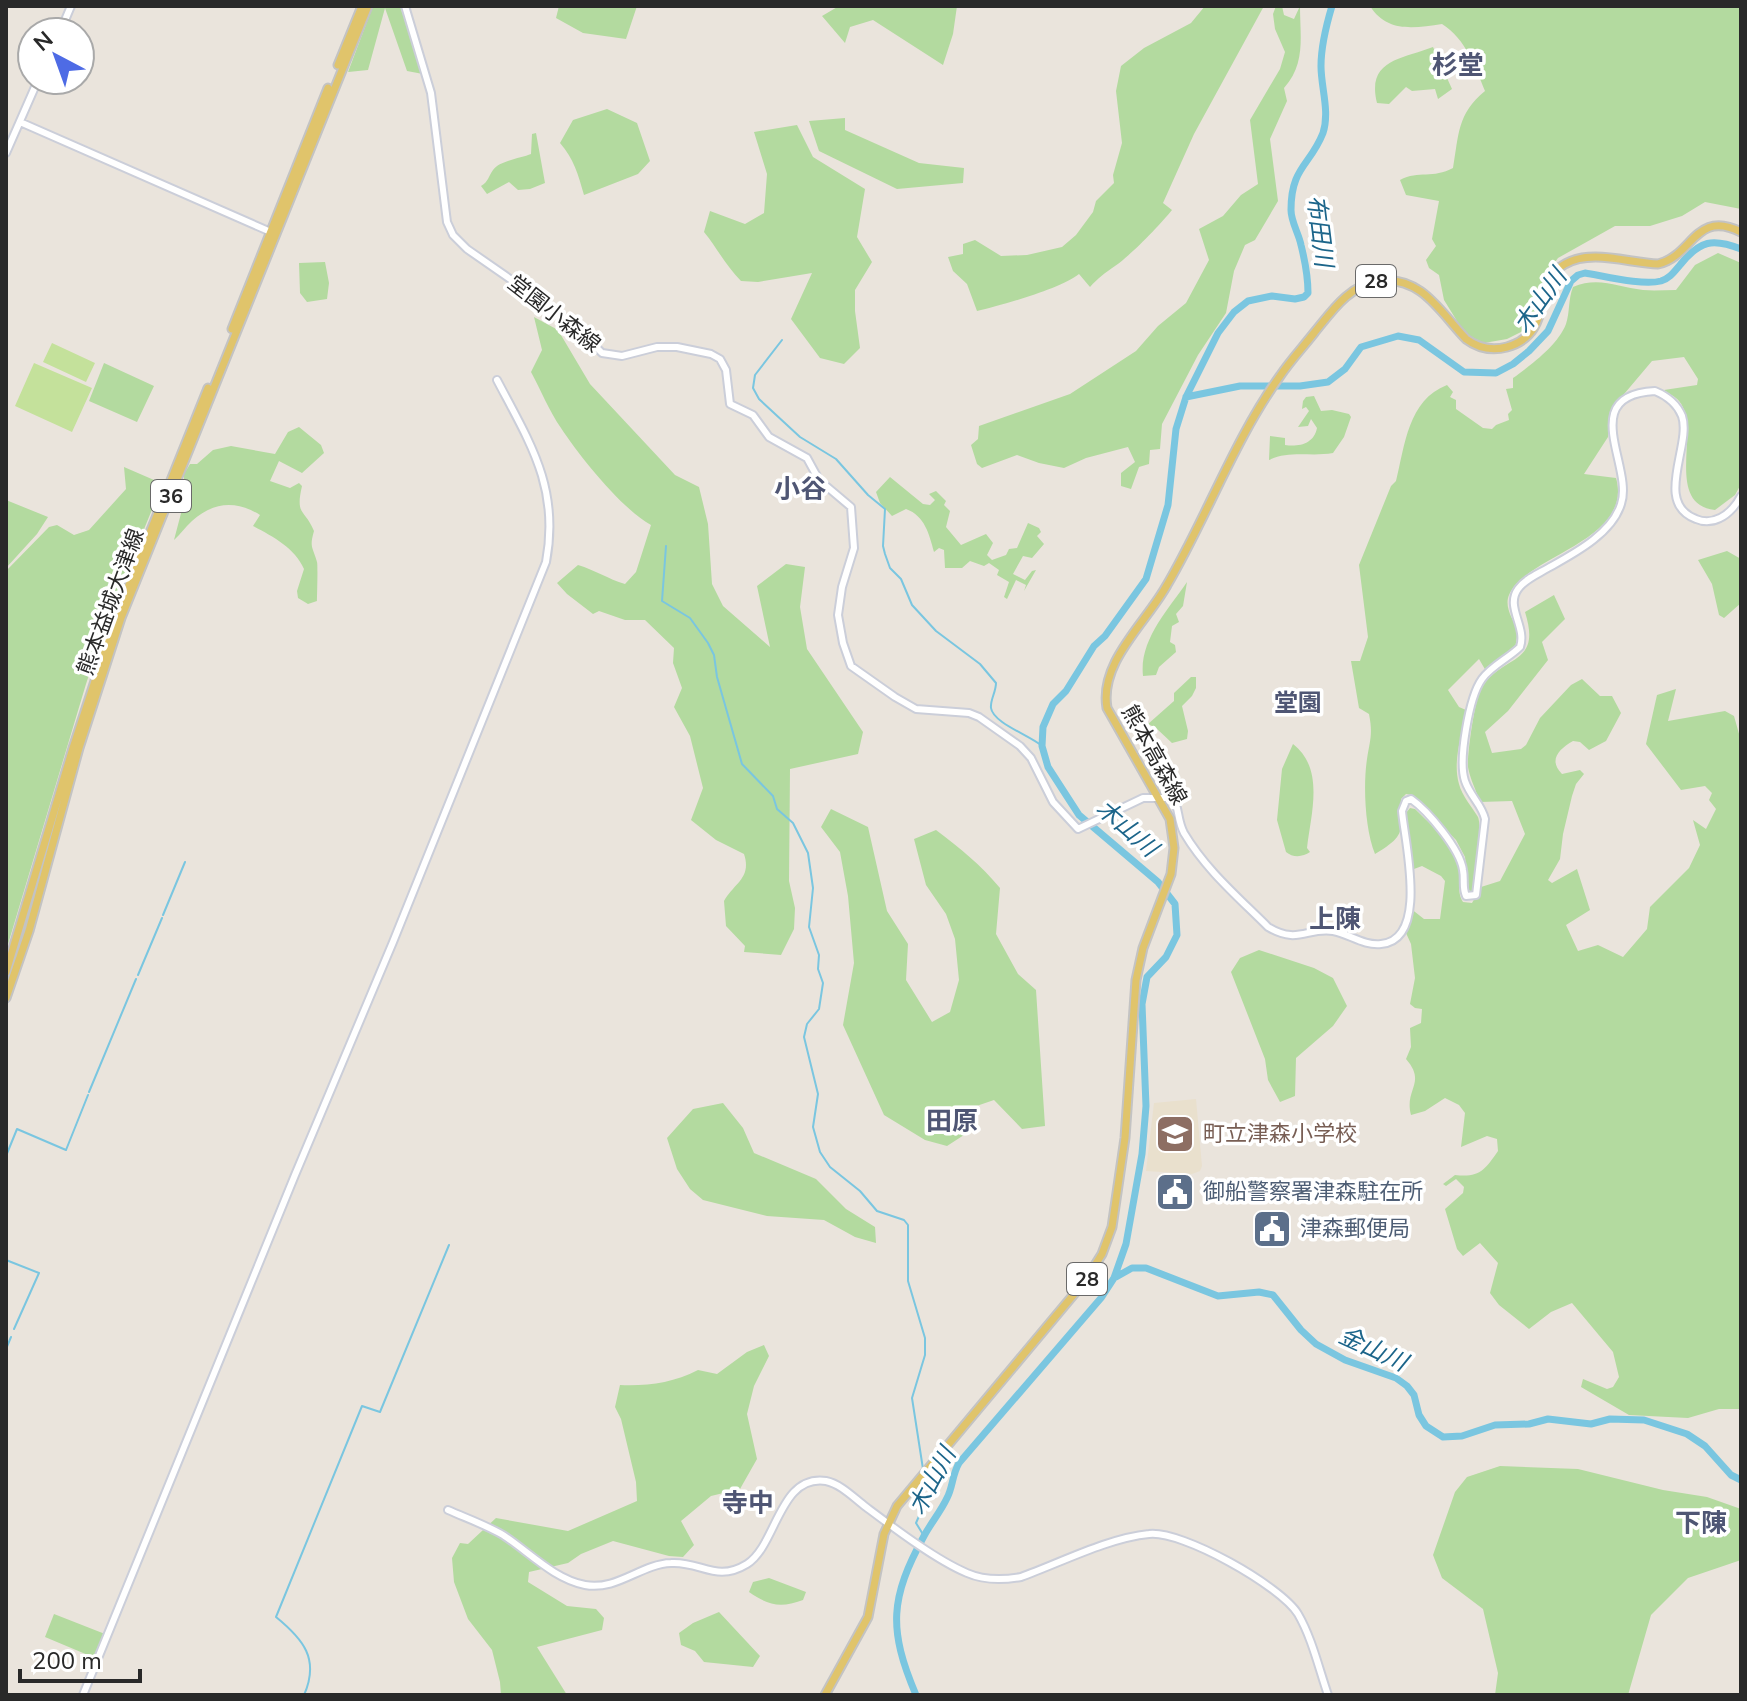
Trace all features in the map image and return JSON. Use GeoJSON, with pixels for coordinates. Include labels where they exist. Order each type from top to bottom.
{"type":"FeatureCollection","features":[{"type":"Feature","properties":{"kind":"main road","name":"熊本益城大津線"},"geometry":{"type":"LineString","coordinates":[[6,998],[29,931],[79,748],[121,618],[365,6]]}},
{"type":"Feature","properties":{"kind":"main road","name":"熊本高森線"},"geometry":{"type":"LineString","coordinates":[[825,1695],[868,1617],[891,1525],[914,1483],[1085,1281],[1107,1242],[1125,1138],[1136,980],[1143,948],[1174,858],[1170,819],[1107,708],[1105,687],[1108,675],[1166,587],[1278,378],[1341,301],[1365,284],[1391,280],[1420,290],[1474,345],[1500,348],[1523,340],[1536,327],[1554,272],[1573,259],[1658,264],[1667,262],[1708,227],[1720,226],[1741,232]]}},
{"type":"Feature","properties":{"kind":"main road","name":"熊本益城大津線"},"geometry":{"type":"LineString","coordinates":[[6,972],[115,620],[274,234]]}},
{"type":"Feature","properties":{"kind":"street","name":"堂園小森線"},"geometry":{"type":"LineString","coordinates":[[405,6],[431,93],[447,222],[453,235],[467,249],[579,330],[602,353],[628,356],[657,347],[677,347],[720,359],[726,370],[730,404],[753,415],[769,437],[807,458],[819,480],[851,507],[854,548],[842,587],[838,615],[851,666],[916,709],[969,713],[1027,751],[1044,788],[1078,829],[1143,798],[1158,798]]}},
{"type":"Feature","properties":{"kind":"street"},"geometry":{"type":"LineString","coordinates":[[6,153],[31,96]]}},
{"type":"Feature","properties":{"kind":"street"},"geometry":{"type":"LineString","coordinates":[[20,122],[274,234]]}},
{"type":"Feature","properties":{"kind":"street"},"geometry":{"type":"LineString","coordinates":[[83,1695],[546,562],[548,519],[545,479],[530,442],[497,380]]}},
{"type":"Feature","properties":{"kind":"street"},"geometry":{"type":"LineString","coordinates":[[1158,798],[1173,798],[1177,818],[1198,855],[1217,878],[1268,927],[1294,936],[1335,931],[1369,943],[1382,944],[1395,939],[1404,927],[1412,874],[1402,811],[1406,801],[1415,801],[1451,843],[1463,868],[1463,891],[1466,896],[1476,895],[1485,819],[1464,778],[1461,763],[1467,721],[1482,679],[1520,647],[1523,632],[1513,602],[1517,589],[1594,538],[1612,520],[1622,503],[1624,486],[1611,434],[1614,416],[1622,403],[1640,393],[1655,391],[1677,406],[1685,427],[1675,478],[1676,493],[1690,516],[1707,521],[1719,518],[1731,510],[1741,496]]}},
{"type":"Feature","properties":{"kind":"street"},"geometry":{"type":"LineString","coordinates":[[448,1510],[501,1534],[568,1581],[597,1586],[609,1585],[667,1563],[721,1573],[747,1564],[761,1549],[793,1494],[808,1483],[818,1481],[836,1484],[891,1525],[969,1574],[1009,1579],[1021,1577],[1123,1539],[1151,1533],[1169,1534],[1220,1558],[1281,1594],[1297,1613],[1328,1695]]}},
{"type":"Feature","properties":{"kind":"shaded area","name":"町立津森小学校"},"geometry":{"type":"Polygon","coordinates":[[[1196,1099],[1200,1171],[1192,1174],[1146,1171],[1154,1103],[1196,1099]]]}},
{"type":"Feature","properties":{"kind":"green space"},"geometry":{"type":"Polygon","coordinates":[[[373,6],[400,6],[423,74],[407,71],[385,8],[368,70],[348,72],[373,6]]]}},
{"type":"Feature","properties":{"kind":"green space"},"geometry":{"type":"Polygon","coordinates":[[[559,6],[637,6],[626,39],[583,33],[556,18],[559,6]]]}},
{"type":"Feature","properties":{"kind":"green space"},"geometry":{"type":"Polygon","coordinates":[[[839,6],[957,6],[953,34],[943,65],[873,20],[850,27],[845,43],[822,16],[839,6]]]}},
{"type":"Feature","properties":{"kind":"green space"},"geometry":{"type":"Polygon","coordinates":[[[1205,6],[1264,6],[1194,134],[1163,203],[1172,210],[1136,248],[1090,287],[1079,274],[1045,291],[977,311],[967,284],[953,271],[948,257],[963,254],[963,244],[975,240],[1001,256],[1027,255],[1062,247],[1076,235],[1093,212],[1096,201],[1114,183],[1113,175],[1122,143],[1116,91],[1121,66],[1144,48],[1191,23],[1205,6]]]}},
{"type":"Feature","properties":{"kind":"green space"},"geometry":{"type":"Polygon","coordinates":[[[1276,6],[1282,6],[1284,15],[1294,19],[1300,6],[1301,39],[1296,69],[1284,88],[1287,101],[1270,139],[1278,201],[1255,240],[1245,245],[1234,271],[1226,313],[1198,355],[1162,424],[1160,449],[1150,450],[1149,464],[1139,467],[1131,489],[1121,486],[1121,473],[1135,462],[1128,447],[1086,458],[1064,468],[1017,455],[982,468],[977,464],[971,445],[978,439],[979,426],[1070,394],[1136,351],[1158,326],[1186,303],[1209,260],[1199,229],[1223,216],[1241,195],[1258,184],[1250,120],[1280,69],[1285,52],[1275,29],[1273,14],[1276,6]]]}},
{"type":"Feature","properties":{"kind":"green space"},"geometry":{"type":"Polygon","coordinates":[[[1370,6],[1741,6],[1741,209],[1705,202],[1682,216],[1650,226],[1615,226],[1558,258],[1547,273],[1541,304],[1527,329],[1507,339],[1484,343],[1465,334],[1444,300],[1439,275],[1429,268],[1426,260],[1436,246],[1432,239],[1439,201],[1406,195],[1400,180],[1453,168],[1464,117],[1485,91],[1464,45],[1442,24],[1393,25],[1384,21],[1370,6]]]}},
{"type":"Feature","properties":{"kind":"green space"},"geometry":{"type":"Polygon","coordinates":[[[1433,47],[1452,89],[1438,99],[1435,89],[1412,91],[1406,87],[1389,104],[1377,103],[1375,88],[1382,69],[1399,58],[1433,47]]]}},
{"type":"Feature","properties":{"kind":"green space"},"geometry":{"type":"Polygon","coordinates":[[[607,109],[637,123],[650,161],[638,174],[584,195],[572,161],[560,143],[573,120],[607,109]]]}},
{"type":"Feature","properties":{"kind":"green space"},"geometry":{"type":"Polygon","coordinates":[[[845,118],[845,130],[919,163],[964,168],[963,183],[897,189],[819,151],[809,121],[845,118]]]}},
{"type":"Feature","properties":{"kind":"green space"},"geometry":{"type":"Polygon","coordinates":[[[797,125],[813,157],[865,189],[857,237],[872,262],[855,290],[860,348],[844,364],[820,358],[791,319],[812,273],[758,282],[741,281],[704,232],[710,211],[745,224],[764,213],[767,174],[754,132],[797,125]]]}},
{"type":"Feature","properties":{"kind":"green space"},"geometry":{"type":"Polygon","coordinates":[[[536,133],[545,183],[518,190],[509,182],[487,194],[481,186],[493,170],[505,162],[531,154],[532,134],[536,133]]]}},
{"type":"Feature","properties":{"kind":"green space"},"geometry":{"type":"Polygon","coordinates":[[[1718,253],[1741,263],[1741,484],[1735,495],[1715,510],[1699,505],[1691,494],[1687,480],[1685,413],[1678,400],[1664,390],[1697,385],[1698,379],[1684,357],[1652,361],[1614,406],[1609,418],[1608,437],[1584,474],[1616,478],[1617,499],[1609,517],[1595,532],[1519,581],[1508,600],[1518,630],[1515,649],[1486,671],[1479,659],[1448,690],[1459,707],[1466,710],[1457,775],[1460,788],[1479,823],[1474,892],[1469,890],[1465,857],[1456,840],[1412,795],[1406,794],[1401,799],[1401,826],[1397,837],[1375,854],[1365,794],[1370,721],[1369,714],[1359,708],[1351,661],[1360,661],[1368,637],[1359,565],[1391,486],[1396,481],[1416,412],[1434,392],[1447,385],[1453,392],[1450,397],[1456,400],[1456,409],[1483,428],[1492,429],[1509,420],[1508,414],[1512,410],[1506,389],[1513,388],[1513,378],[1543,354],[1562,332],[1573,287],[1600,282],[1643,290],[1676,290],[1695,265],[1718,253]]]}},
{"type":"Feature","properties":{"kind":"green space"},"geometry":{"type":"Polygon","coordinates":[[[325,262],[329,283],[327,299],[307,302],[300,293],[299,263],[325,262]]]}},
{"type":"Feature","properties":{"kind":"green space"},"geometry":{"type":"Polygon","coordinates":[[[534,317],[558,330],[590,384],[675,475],[699,487],[708,524],[712,584],[723,606],[770,647],[757,586],[786,564],[805,567],[800,607],[807,649],[863,732],[858,754],[790,769],[789,881],[795,908],[794,929],[781,955],[744,952],[745,946],[726,926],[724,901],[744,875],[746,862],[744,854],[716,840],[691,820],[703,788],[690,736],[674,707],[682,688],[673,663],[674,648],[645,620],[625,620],[599,611],[593,614],[557,583],[578,565],[625,584],[636,572],[651,525],[627,507],[602,481],[553,415],[531,372],[542,350],[534,317]]]}},
{"type":"Feature","properties":{"kind":"green space"},"geometry":{"type":"Polygon","coordinates":[[[52,343],[95,363],[86,382],[43,362],[52,343]]]}},
{"type":"Feature","properties":{"kind":"green space"},"geometry":{"type":"Polygon","coordinates":[[[34,363],[92,388],[72,432],[15,406],[34,363]]]}},
{"type":"Feature","properties":{"kind":"green space"},"geometry":{"type":"Polygon","coordinates":[[[104,363],[154,386],[137,422],[89,401],[104,363]]]}},
{"type":"Feature","properties":{"kind":"green space"},"geometry":{"type":"Polygon","coordinates":[[[1314,396],[1321,411],[1332,410],[1351,417],[1344,437],[1333,453],[1284,455],[1269,460],[1270,436],[1285,438],[1285,445],[1290,446],[1313,438],[1317,428],[1311,419],[1308,426],[1298,427],[1309,411],[1306,407],[1302,409],[1303,401],[1306,397],[1314,396]]]}},
{"type":"Feature","properties":{"kind":"green space"},"geometry":{"type":"Polygon","coordinates":[[[299,427],[321,445],[324,453],[302,473],[279,461],[270,481],[290,488],[299,483],[302,486],[300,508],[314,531],[312,544],[317,564],[317,601],[308,604],[298,598],[304,569],[300,562],[282,543],[253,526],[260,515],[251,510],[225,505],[208,510],[174,540],[184,502],[184,474],[190,464],[197,464],[213,450],[231,446],[275,454],[288,432],[299,427]]]}},
{"type":"Feature","properties":{"kind":"green space"},"geometry":{"type":"Polygon","coordinates":[[[124,467],[154,480],[158,495],[108,617],[6,951],[6,571],[49,527],[57,525],[74,535],[89,530],[126,489],[124,467]]]}},
{"type":"Feature","properties":{"kind":"green space"},"geometry":{"type":"Polygon","coordinates":[[[890,477],[923,504],[930,505],[935,500],[929,494],[936,491],[946,501],[944,505],[950,511],[946,527],[961,545],[986,534],[993,543],[987,555],[992,560],[1006,555],[1009,549],[1017,548],[1028,523],[1039,528],[1041,532],[1037,536],[1044,544],[1032,558],[1023,556],[1013,574],[1025,580],[1036,570],[1024,591],[1026,585],[1016,580],[1007,599],[1004,597],[1009,582],[997,575],[999,570],[989,563],[984,566],[970,561],[962,568],[945,568],[944,550],[939,548],[934,552],[918,516],[906,509],[892,516],[880,503],[876,492],[890,477]]]}},
{"type":"Feature","properties":{"kind":"green space"},"geometry":{"type":"Polygon","coordinates":[[[6,500],[48,517],[6,568],[6,500]]]}},
{"type":"Feature","properties":{"kind":"green space"},"geometry":{"type":"Polygon","coordinates":[[[1727,551],[1741,559],[1741,603],[1724,618],[1719,615],[1712,584],[1698,560],[1727,551]]]}},
{"type":"Feature","properties":{"kind":"green space"},"geometry":{"type":"Polygon","coordinates":[[[1187,582],[1183,606],[1176,614],[1179,622],[1172,626],[1170,642],[1175,645],[1176,652],[1159,667],[1156,675],[1143,676],[1150,638],[1187,582]]]}},
{"type":"Feature","properties":{"kind":"green space"},"geometry":{"type":"Polygon","coordinates":[[[1554,595],[1565,619],[1542,642],[1548,660],[1508,711],[1485,732],[1492,753],[1521,749],[1540,718],[1571,685],[1582,679],[1600,696],[1612,696],[1621,713],[1606,741],[1589,750],[1580,742],[1573,741],[1560,751],[1556,760],[1562,774],[1580,770],[1584,774],[1572,796],[1560,859],[1548,880],[1552,883],[1577,869],[1590,910],[1566,925],[1578,951],[1598,945],[1623,957],[1647,929],[1650,907],[1689,868],[1700,845],[1693,820],[1706,829],[1716,809],[1709,800],[1712,793],[1705,786],[1681,790],[1646,744],[1657,695],[1676,689],[1668,721],[1725,711],[1734,716],[1741,741],[1741,1409],[1719,1409],[1688,1418],[1629,1415],[1581,1387],[1583,1379],[1607,1389],[1613,1387],[1619,1377],[1613,1352],[1572,1303],[1551,1312],[1529,1329],[1499,1305],[1490,1293],[1498,1263],[1480,1243],[1463,1256],[1457,1249],[1445,1209],[1463,1193],[1464,1187],[1456,1179],[1446,1186],[1443,1184],[1455,1175],[1476,1174],[1485,1168],[1498,1151],[1497,1139],[1487,1136],[1461,1147],[1465,1113],[1459,1105],[1445,1098],[1425,1111],[1411,1115],[1410,1099],[1415,1074],[1406,1059],[1411,1047],[1410,1028],[1421,1023],[1422,1009],[1410,1004],[1415,978],[1411,944],[1406,933],[1410,908],[1424,919],[1440,919],[1445,881],[1422,866],[1414,869],[1406,813],[1410,808],[1415,809],[1451,849],[1458,865],[1463,902],[1472,903],[1481,887],[1500,881],[1525,834],[1512,801],[1480,802],[1468,767],[1474,714],[1481,688],[1490,677],[1525,651],[1529,629],[1525,612],[1554,595]]]}},
{"type":"Feature","properties":{"kind":"green space"},"geometry":{"type":"Polygon","coordinates":[[[1191,677],[1196,677],[1196,688],[1182,706],[1187,739],[1172,743],[1148,724],[1174,701],[1174,693],[1191,677]]]}},
{"type":"Feature","properties":{"kind":"green space"},"geometry":{"type":"Polygon","coordinates":[[[1293,744],[1309,766],[1314,792],[1307,848],[1310,852],[1298,856],[1286,852],[1277,820],[1282,769],[1293,744]]]}},
{"type":"Feature","properties":{"kind":"green space"},"geometry":{"type":"Polygon","coordinates":[[[831,809],[868,827],[887,911],[908,944],[906,980],[932,1022],[950,1012],[959,980],[955,939],[946,914],[926,885],[914,839],[936,830],[970,857],[1000,888],[996,934],[1018,974],[1036,990],[1045,1126],[1022,1129],[994,1100],[959,1112],[964,1135],[947,1146],[925,1140],[884,1115],[843,1025],[854,963],[848,896],[840,852],[821,827],[831,809]]]}},
{"type":"Feature","properties":{"kind":"green space"},"geometry":{"type":"Polygon","coordinates":[[[1259,950],[1314,968],[1333,978],[1347,1006],[1333,1026],[1296,1058],[1295,1096],[1280,1102],[1268,1080],[1265,1059],[1231,972],[1240,958],[1259,950]]]}},
{"type":"Feature","properties":{"kind":"green space"},"geometry":{"type":"Polygon","coordinates":[[[723,1103],[743,1128],[754,1153],[816,1179],[846,1209],[875,1227],[876,1243],[855,1237],[824,1220],[767,1216],[703,1200],[690,1189],[677,1169],[667,1138],[693,1109],[723,1103]]]}},
{"type":"Feature","properties":{"kind":"green space"},"geometry":{"type":"Polygon","coordinates":[[[764,1345],[769,1356],[754,1386],[747,1414],[757,1459],[740,1489],[711,1496],[681,1521],[694,1545],[683,1557],[613,1541],[568,1563],[529,1572],[528,1582],[567,1606],[596,1609],[604,1618],[602,1630],[537,1647],[567,1695],[501,1695],[492,1650],[468,1619],[454,1582],[452,1558],[460,1543],[468,1544],[496,1518],[568,1531],[637,1501],[636,1482],[621,1419],[615,1407],[620,1385],[660,1383],[698,1370],[717,1374],[747,1352],[764,1345]]]}},
{"type":"Feature","properties":{"kind":"green space"},"geometry":{"type":"Polygon","coordinates":[[[1500,1466],[1578,1469],[1663,1490],[1707,1497],[1741,1509],[1741,1560],[1688,1578],[1651,1615],[1628,1695],[1495,1695],[1498,1673],[1483,1609],[1442,1578],[1433,1555],[1455,1492],[1467,1477],[1500,1466]]]}},
{"type":"Feature","properties":{"kind":"green space"},"geometry":{"type":"Polygon","coordinates":[[[769,1578],[806,1592],[803,1600],[775,1604],[749,1592],[753,1582],[769,1578]]]}},
{"type":"Feature","properties":{"kind":"green space"},"geometry":{"type":"Polygon","coordinates":[[[719,1612],[760,1656],[753,1667],[704,1662],[695,1651],[681,1645],[679,1633],[719,1612]]]}},
{"type":"Feature","properties":{"kind":"green space"},"geometry":{"type":"Polygon","coordinates":[[[54,1614],[105,1634],[95,1658],[45,1637],[54,1614]]]}},
{"type":"Feature","properties":{"kind":"waterway","name":"木山川"},"geometry":{"type":"LineString","coordinates":[[916,1695],[897,1632],[899,1596],[913,1558],[947,1498],[959,1463],[1101,1298],[1114,1278],[1126,1244],[1142,1154],[1146,1106],[1142,1004],[1147,977],[1166,957],[1177,935],[1175,904],[1158,882],[1079,815],[1048,767],[1042,746],[1043,727],[1053,704],[1066,691],[1094,646],[1105,636],[1146,579],[1168,505],[1176,429],[1186,397],[1218,333],[1234,312],[1248,301],[1272,296],[1295,299],[1308,293],[1304,257],[1291,214],[1292,196],[1298,175],[1318,144],[1325,125],[1321,58],[1332,6]]}},
{"type":"Feature","properties":{"kind":"waterway","name":"木山川"},"geometry":{"type":"LineString","coordinates":[[1186,397],[1240,386],[1300,386],[1328,382],[1345,369],[1361,347],[1398,336],[1419,340],[1464,372],[1496,373],[1513,364],[1548,331],[1571,281],[1578,275],[1585,273],[1634,281],[1661,281],[1701,246],[1722,243],[1741,249]]}},
{"type":"Feature","properties":{"kind":"waterway"},"geometry":{"type":"LineString","coordinates":[[782,340],[755,375],[753,388],[759,399],[800,437],[836,459],[885,509],[885,554],[890,568],[901,579],[912,605],[936,631],[980,664],[996,683],[991,705],[993,714],[1042,746]]}},
{"type":"Feature","properties":{"kind":"waterway"},"geometry":{"type":"LineString","coordinates":[[666,546],[662,601],[690,618],[708,643],[714,655],[717,677],[742,764],[773,796],[777,809],[793,823],[808,853],[813,888],[809,927],[819,955],[818,969],[823,983],[819,1009],[807,1024],[804,1037],[818,1094],[813,1127],[820,1152],[830,1167],[860,1191],[877,1211],[904,1220],[908,1225],[908,1281],[925,1338],[925,1355],[912,1398],[923,1469]]}},
{"type":"Feature","properties":{"kind":"waterway"},"geometry":{"type":"LineString","coordinates":[[163,915],[185,862]]}},
{"type":"Feature","properties":{"kind":"waterway"},"geometry":{"type":"LineString","coordinates":[[138,975],[162,918]]}},
{"type":"Feature","properties":{"kind":"waterway"},"geometry":{"type":"LineString","coordinates":[[89,1092],[136,979]]}},
{"type":"Feature","properties":{"kind":"waterway"},"geometry":{"type":"LineString","coordinates":[[6,1156],[17,1129],[66,1150],[88,1095]]}},
{"type":"Feature","properties":{"kind":"waterway"},"geometry":{"type":"LineString","coordinates":[[304,1695],[310,1671],[306,1651],[294,1633],[276,1617],[362,1406],[380,1412],[449,1245]]}},
{"type":"Feature","properties":{"kind":"waterway"},"geometry":{"type":"LineString","coordinates":[[6,1260],[39,1273],[14,1329]]}},
{"type":"Feature","properties":{"kind":"waterway","name":"金山川"},"geometry":{"type":"LineString","coordinates":[[1116,1277],[1132,1268],[1146,1268],[1218,1296],[1259,1292],[1273,1295],[1316,1344],[1345,1360],[1396,1378],[1407,1386],[1414,1395],[1419,1415],[1426,1426],[1443,1437],[1462,1436],[1495,1425],[1529,1424],[1548,1419],[1591,1424],[1610,1419],[1644,1420],[1687,1434],[1705,1446],[1731,1475],[1741,1480]]}},
{"type":"Feature","properties":{"kind":"waterway"},"geometry":{"type":"LineString","coordinates":[[6,1349],[11,1337]]}},
{"type":"Feature","properties":{"kind":"waterway"},"geometry":{"type":"LineString","coordinates":[[924,1536],[916,1523],[930,1491],[925,1475]]}},
{"type":"Feature","properties":{"kind":"place","name":"町立津森小学校"},"geometry":{"type":"Point","coordinates":[1175,1134]}},
{"type":"Feature","properties":{"kind":"place","name":"御船警察署津森駐在所"},"geometry":{"type":"Point","coordinates":[1175,1192]}},
{"type":"Feature","properties":{"kind":"place","name":"津森郵便局"},"geometry":{"type":"Point","coordinates":[1272,1229]}},
{"type":"Feature","properties":{"kind":"district","name":"杉堂"},"geometry":{"type":"Point","coordinates":[1458,65]}},
{"type":"Feature","properties":{"kind":"district","name":"小谷"},"geometry":{"type":"Point","coordinates":[800,489]}},
{"type":"Feature","properties":{"kind":"district","name":"堂園"},"geometry":{"type":"Point","coordinates":[1298,703]}},
{"type":"Feature","properties":{"kind":"district","name":"上陳"},"geometry":{"type":"Point","coordinates":[1335,919]}},
{"type":"Feature","properties":{"kind":"district","name":"田原"},"geometry":{"type":"Point","coordinates":[952,1121]}},
{"type":"Feature","properties":{"kind":"district","name":"寺中"},"geometry":{"type":"Point","coordinates":[748,1503]}},
{"type":"Feature","properties":{"kind":"district","name":"下陳"},"geometry":{"type":"Point","coordinates":[1701,1523]}},
{"type":"Feature","properties":{"kind":"water label","name":"布田川"},"geometry":{"type":"Point","coordinates":[1320,231]}}]}
